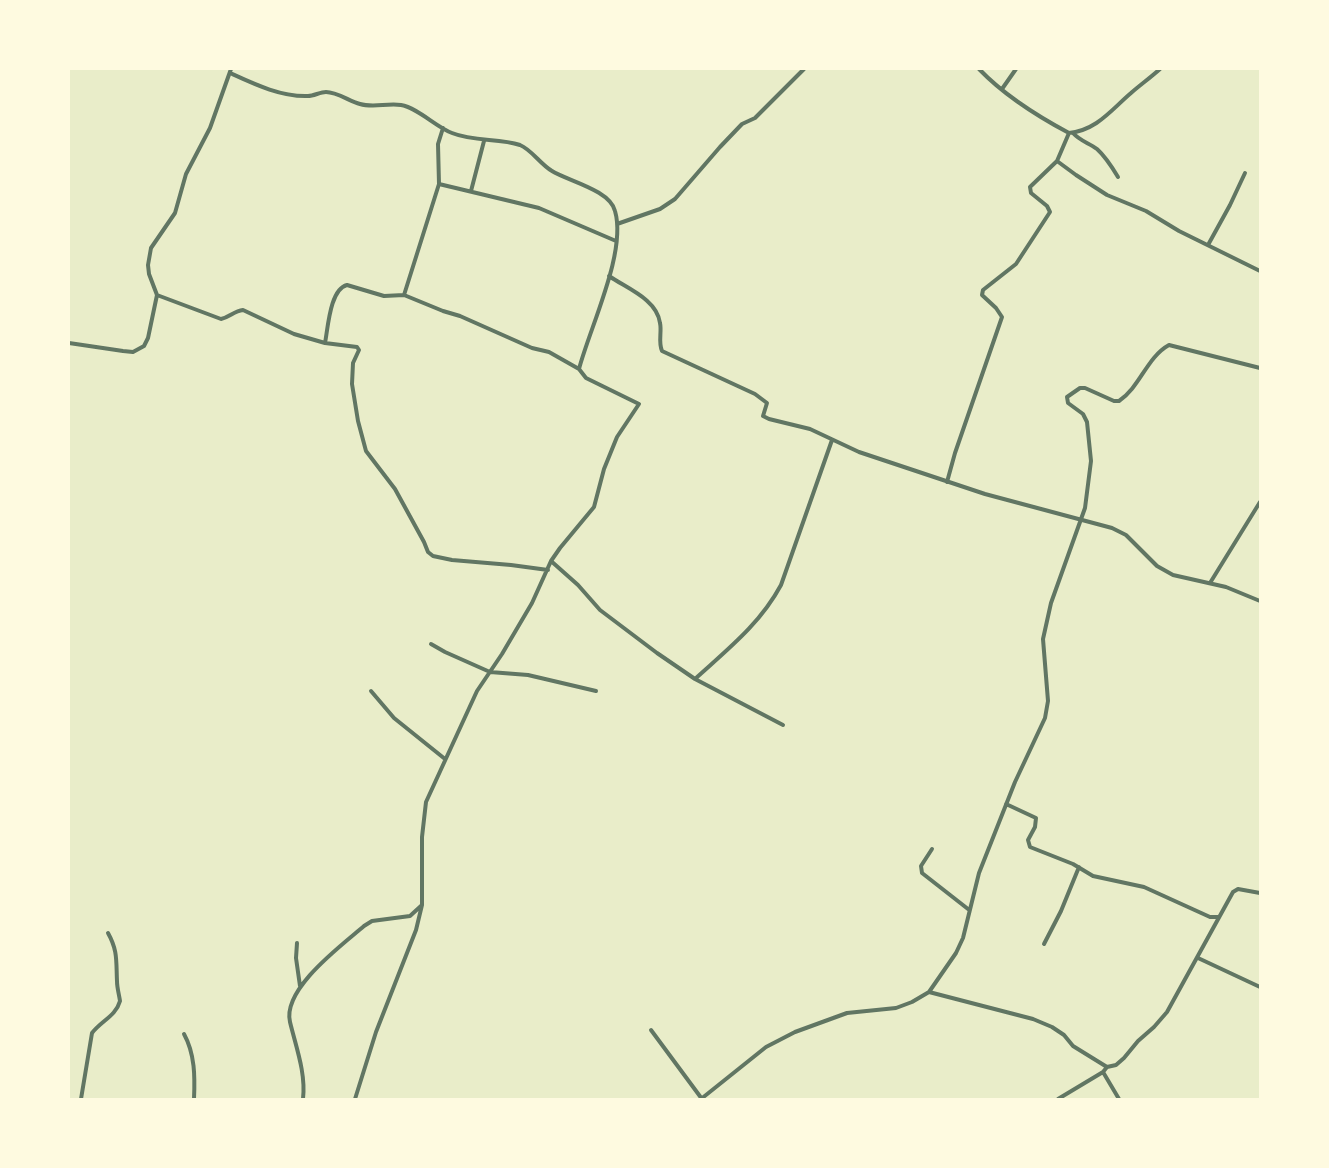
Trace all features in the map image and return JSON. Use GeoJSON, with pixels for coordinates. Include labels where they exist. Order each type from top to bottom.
{"type":"FeatureCollection","features":[{"type":"Feature","properties":{"kind":"street"},"geometry":{"type":"LineString","coordinates":[[617,224],[660,209],[675,199],[742,124],[754,118],[804,69]]}},
{"type":"Feature","properties":{"kind":"street"},"geometry":{"type":"LineString","coordinates":[[978,69],[1043,118],[1095,147],[1118,177]]}},
{"type":"Feature","properties":{"kind":"street"},"geometry":{"type":"LineString","coordinates":[[1002,89],[1016,69]]}},
{"type":"Feature","properties":{"kind":"street"},"geometry":{"type":"LineString","coordinates":[[1071,133],[1081,131],[1106,117],[1130,93],[1160,69]]}},
{"type":"Feature","properties":{"kind":"street"},"geometry":{"type":"LineString","coordinates":[[69,343],[123,351],[139,350],[148,338],[157,295],[149,274],[151,248],[176,209],[186,174],[210,128],[231,71],[257,86],[289,94],[311,96],[325,92],[361,104],[400,105],[416,111],[453,134],[520,146],[550,170],[605,197],[613,205],[617,224],[614,261],[579,369]]}},
{"type":"Feature","properties":{"kind":"street"},"geometry":{"type":"LineString","coordinates":[[404,295],[439,184],[438,144],[443,128]]}},
{"type":"Feature","properties":{"kind":"street"},"geometry":{"type":"LineString","coordinates":[[947,482],[954,453],[1002,317],[982,295],[983,290],[1016,264],[1048,216],[1050,212],[1047,206],[1031,193],[1030,187],[1057,161],[1071,133]]}},
{"type":"Feature","properties":{"kind":"street"},"geometry":{"type":"LineString","coordinates":[[471,191],[484,141]]}},
{"type":"Feature","properties":{"kind":"street"},"geometry":{"type":"LineString","coordinates":[[1057,161],[1107,195],[1146,212],[1165,224],[1260,271]]}},
{"type":"Feature","properties":{"kind":"street"},"geometry":{"type":"LineString","coordinates":[[1208,245],[1245,173]]}},
{"type":"Feature","properties":{"kind":"street"},"geometry":{"type":"LineString","coordinates":[[439,184],[539,208],[616,241]]}},
{"type":"Feature","properties":{"kind":"street"},"geometry":{"type":"LineString","coordinates":[[609,276],[655,307],[661,324],[660,346],[662,351],[755,394],[767,403],[764,416],[769,419],[810,429],[859,452],[985,495],[1112,528],[1126,535],[1158,566],[1173,574],[1210,583],[1260,601]]}},
{"type":"Feature","properties":{"kind":"street"},"geometry":{"type":"LineString","coordinates":[[325,344],[330,314],[338,290],[343,286],[347,285],[384,296],[404,295],[460,316],[532,348],[549,352],[579,369],[586,378],[639,404],[614,443],[594,507],[551,561],[532,603],[465,713],[426,802],[422,905],[415,935],[376,1032],[355,1099]]}},
{"type":"Feature","properties":{"kind":"street"},"geometry":{"type":"LineString","coordinates":[[157,295],[221,319],[238,310],[243,310],[294,334],[325,344],[357,347],[360,350],[353,363],[352,384],[366,451],[395,489],[428,552],[439,558],[452,560],[548,570]]}},
{"type":"Feature","properties":{"kind":"street"},"geometry":{"type":"LineString","coordinates":[[651,1030],[702,1099],[766,1047],[795,1032],[847,1013],[896,1008],[929,992],[956,953],[963,938],[974,887],[1006,804],[1045,718],[1048,701],[1043,639],[1046,620],[1081,520],[1089,486],[1090,450],[1086,418],[1066,400],[1071,393],[1085,388],[1119,401],[1157,354],[1169,345],[1260,368]]}},
{"type":"Feature","properties":{"kind":"street"},"geometry":{"type":"LineString","coordinates":[[695,679],[737,642],[770,605],[781,585],[832,440]]}},
{"type":"Feature","properties":{"kind":"street"},"geometry":{"type":"LineString","coordinates":[[1210,583],[1260,502]]}},
{"type":"Feature","properties":{"kind":"street"},"geometry":{"type":"LineString","coordinates":[[551,561],[578,585],[600,610],[695,679],[783,725]]}},
{"type":"Feature","properties":{"kind":"street"},"geometry":{"type":"LineString","coordinates":[[431,644],[490,672],[528,675],[596,691]]}},
{"type":"Feature","properties":{"kind":"street"},"geometry":{"type":"LineString","coordinates":[[371,691],[394,718],[445,759]]}},
{"type":"Feature","properties":{"kind":"street"},"geometry":{"type":"LineString","coordinates":[[1006,804],[1036,818],[1035,827],[1028,840],[1030,847],[1079,867],[1093,876],[1144,887],[1210,917],[1220,916]]}},
{"type":"Feature","properties":{"kind":"street"},"geometry":{"type":"LineString","coordinates":[[932,849],[921,866],[922,873],[969,909]]}},
{"type":"Feature","properties":{"kind":"street"},"geometry":{"type":"LineString","coordinates":[[1044,944],[1061,911],[1079,867]]}},
{"type":"Feature","properties":{"kind":"street"},"geometry":{"type":"LineString","coordinates":[[1058,1099],[1103,1072],[1107,1067],[1116,1065],[1162,1019],[1198,958],[1228,898],[1238,889],[1260,892]]}},
{"type":"Feature","properties":{"kind":"street"},"geometry":{"type":"LineString","coordinates":[[303,1099],[303,1082],[297,1044],[289,1020],[290,1011],[301,987],[320,964],[364,926],[372,921],[410,916],[422,905]]}},
{"type":"Feature","properties":{"kind":"street"},"geometry":{"type":"LineString","coordinates":[[81,1099],[92,1033],[112,1015],[120,1001],[116,983],[117,960],[114,944],[108,933]]}},
{"type":"Feature","properties":{"kind":"street"},"geometry":{"type":"LineString","coordinates":[[297,943],[296,958],[301,987]]}},
{"type":"Feature","properties":{"kind":"street"},"geometry":{"type":"LineString","coordinates":[[1198,958],[1260,987]]}},
{"type":"Feature","properties":{"kind":"street"},"geometry":{"type":"LineString","coordinates":[[929,992],[1033,1019],[1052,1027],[1064,1035],[1073,1046],[1107,1067]]}},
{"type":"Feature","properties":{"kind":"street"},"geometry":{"type":"LineString","coordinates":[[184,1034],[192,1055],[194,1099]]}},
{"type":"Feature","properties":{"kind":"street"},"geometry":{"type":"LineString","coordinates":[[1103,1072],[1119,1099]]}}]}
